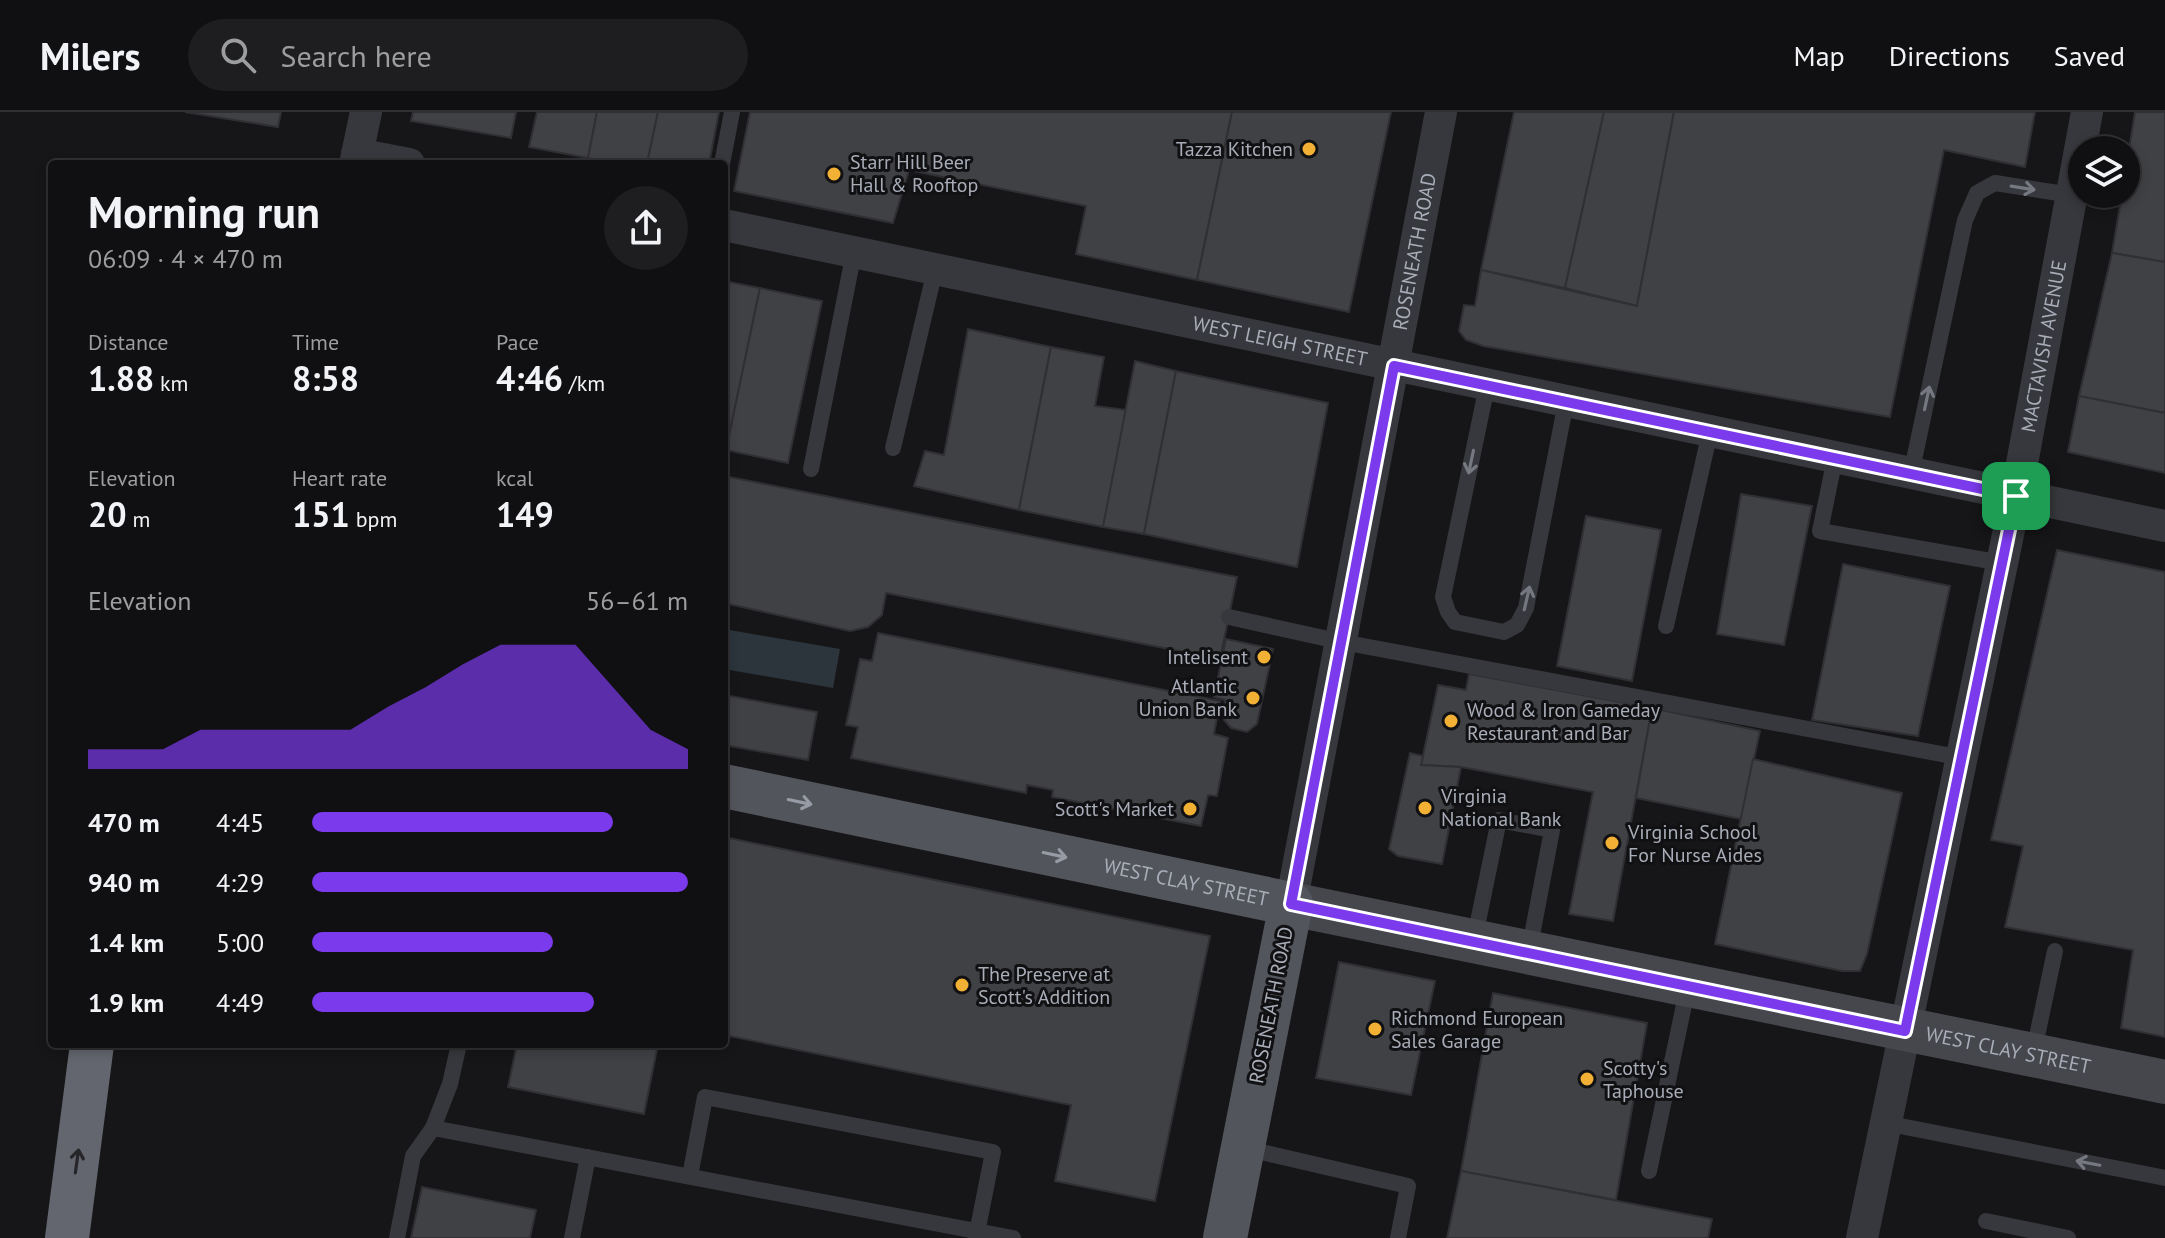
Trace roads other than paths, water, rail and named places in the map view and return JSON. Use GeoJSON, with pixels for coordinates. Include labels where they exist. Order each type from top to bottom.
{"type":"FeatureCollection","features":[{"type":"Feature","properties":{"kind":"highway"},"geometry":{"type":"LineString","coordinates":[[67,1238],[91,1048]]}},
{"type":"Feature","properties":{"kind":"main road","name":"WEST CLAY STREET"},"geometry":{"type":"LineString","coordinates":[[728,787],[1291,904]]}},
{"type":"Feature","properties":{"kind":"main road","name":"ROSENEATH ROAD"},"geometry":{"type":"LineString","coordinates":[[1225,1238],[1291,904]]}},
{"type":"Feature","properties":{"kind":"street"},"geometry":{"type":"LineString","coordinates":[[356,159],[366,112]]}},
{"type":"Feature","properties":{"kind":"street","name":"ROSENEATH ROAD"},"geometry":{"type":"LineString","coordinates":[[1291,904],[1441,112]]}},
{"type":"Feature","properties":{"kind":"street","name":"MACTAVISH AVENUE"},"geometry":{"type":"LineString","coordinates":[[2082,136],[2087,112]]}},
{"type":"Feature","properties":{"kind":"street","name":"MACTAVISH AVENUE"},"geometry":{"type":"LineString","coordinates":[[1862,1238],[2016,496],[2069,208]]}},
{"type":"Feature","properties":{"kind":"street","name":"WEST LEIGH STREET"},"geometry":{"type":"LineString","coordinates":[[728,226],[2165,526]]}},
{"type":"Feature","properties":{"kind":"street","name":"WEST CLAY STREET"},"geometry":{"type":"LineString","coordinates":[[1291,904],[2165,1082]]}},
{"type":"Feature","properties":{"kind":"lane"},"geometry":{"type":"LineString","coordinates":[[723,160],[732,112]]}},
{"type":"Feature","properties":{"kind":"lane"},"geometry":{"type":"LineString","coordinates":[[1911,474],[1965,220],[1977,193],[1995,183],[2068,195]]}},
{"type":"Feature","properties":{"kind":"lane"},"geometry":{"type":"LineString","coordinates":[[811,469],[854,252]]}},
{"type":"Feature","properties":{"kind":"lane"},"geometry":{"type":"LineString","coordinates":[[893,448],[935,270]]}},
{"type":"Feature","properties":{"kind":"lane"},"geometry":{"type":"LineString","coordinates":[[1487,386],[1443,597],[1455,622],[1504,632],[1517,625],[1526,608],[1566,402]]}},
{"type":"Feature","properties":{"kind":"lane"},"geometry":{"type":"LineString","coordinates":[[1666,626],[1710,432]]}},
{"type":"Feature","properties":{"kind":"lane"},"geometry":{"type":"LineString","coordinates":[[1835,458],[1820,531],[2002,563]]}},
{"type":"Feature","properties":{"kind":"lane"},"geometry":{"type":"LineString","coordinates":[[1229,617],[1342,642],[1963,758]]}},
{"type":"Feature","properties":{"kind":"lane"},"geometry":{"type":"LineString","coordinates":[[1474,942],[1499,820],[1552,830],[1528,953]]}},
{"type":"Feature","properties":{"kind":"lane"},"geometry":{"type":"LineString","coordinates":[[2032,1056],[2055,951]]}},
{"type":"Feature","properties":{"kind":"lane"},"geometry":{"type":"LineString","coordinates":[[1649,1171],[1688,986]]}},
{"type":"Feature","properties":{"kind":"lane"},"geometry":{"type":"LineString","coordinates":[[397,1238],[413,1156],[433,1128],[450,1084],[458,1048]]}},
{"type":"Feature","properties":{"kind":"lane"},"geometry":{"type":"LineString","coordinates":[[690,1176],[705,1097],[993,1152],[977,1235]]}},
{"type":"Feature","properties":{"kind":"lane"},"geometry":{"type":"LineString","coordinates":[[1885,1123],[2165,1178]]}},
{"type":"Feature","properties":{"kind":"lane"},"geometry":{"type":"LineString","coordinates":[[433,1128],[690,1176],[977,1235],[1013,1238]]}},
{"type":"Feature","properties":{"kind":"lane"},"geometry":{"type":"LineString","coordinates":[[1243,1148],[1408,1186],[1398,1238]]}},
{"type":"Feature","properties":{"kind":"lane"},"geometry":{"type":"LineString","coordinates":[[572,1238],[588,1157]]}},
{"type":"Feature","properties":{"kind":"lane"},"geometry":{"type":"LineString","coordinates":[[1986,1221],[2068,1238]]}},
{"type":"Feature","properties":{"kind":"place","name":"Tazza Kitchen"},"geometry":{"type":"Point","coordinates":[1309,149]}},
{"type":"Feature","properties":{"kind":"place","name":"Starr Hill Beer Hall & Rooftop"},"geometry":{"type":"Point","coordinates":[834,174]}},
{"type":"Feature","properties":{"kind":"place","name":"Intelisent"},"geometry":{"type":"Point","coordinates":[1264,657]}},
{"type":"Feature","properties":{"kind":"place","name":"Atlantic Union Bank"},"geometry":{"type":"Point","coordinates":[1253,698]}},
{"type":"Feature","properties":{"kind":"place","name":"Wood & Iron Gameday Restaurant and Bar"},"geometry":{"type":"Point","coordinates":[1451,721]}},
{"type":"Feature","properties":{"kind":"place","name":"Virginia National Bank"},"geometry":{"type":"Point","coordinates":[1425,808]}},
{"type":"Feature","properties":{"kind":"place","name":"Scott's Market"},"geometry":{"type":"Point","coordinates":[1190,809]}},
{"type":"Feature","properties":{"kind":"place","name":"Virginia School For Nurse Aides"},"geometry":{"type":"Point","coordinates":[1612,843]}},
{"type":"Feature","properties":{"kind":"place","name":"The Preserve at Scott's Addition"},"geometry":{"type":"Point","coordinates":[962,985]}},
{"type":"Feature","properties":{"kind":"place","name":"Richmond European Sales Garage"},"geometry":{"type":"Point","coordinates":[1375,1029]}},
{"type":"Feature","properties":{"kind":"place","name":"Scotty's Taphouse"},"geometry":{"type":"Point","coordinates":[1587,1079]}}]}
